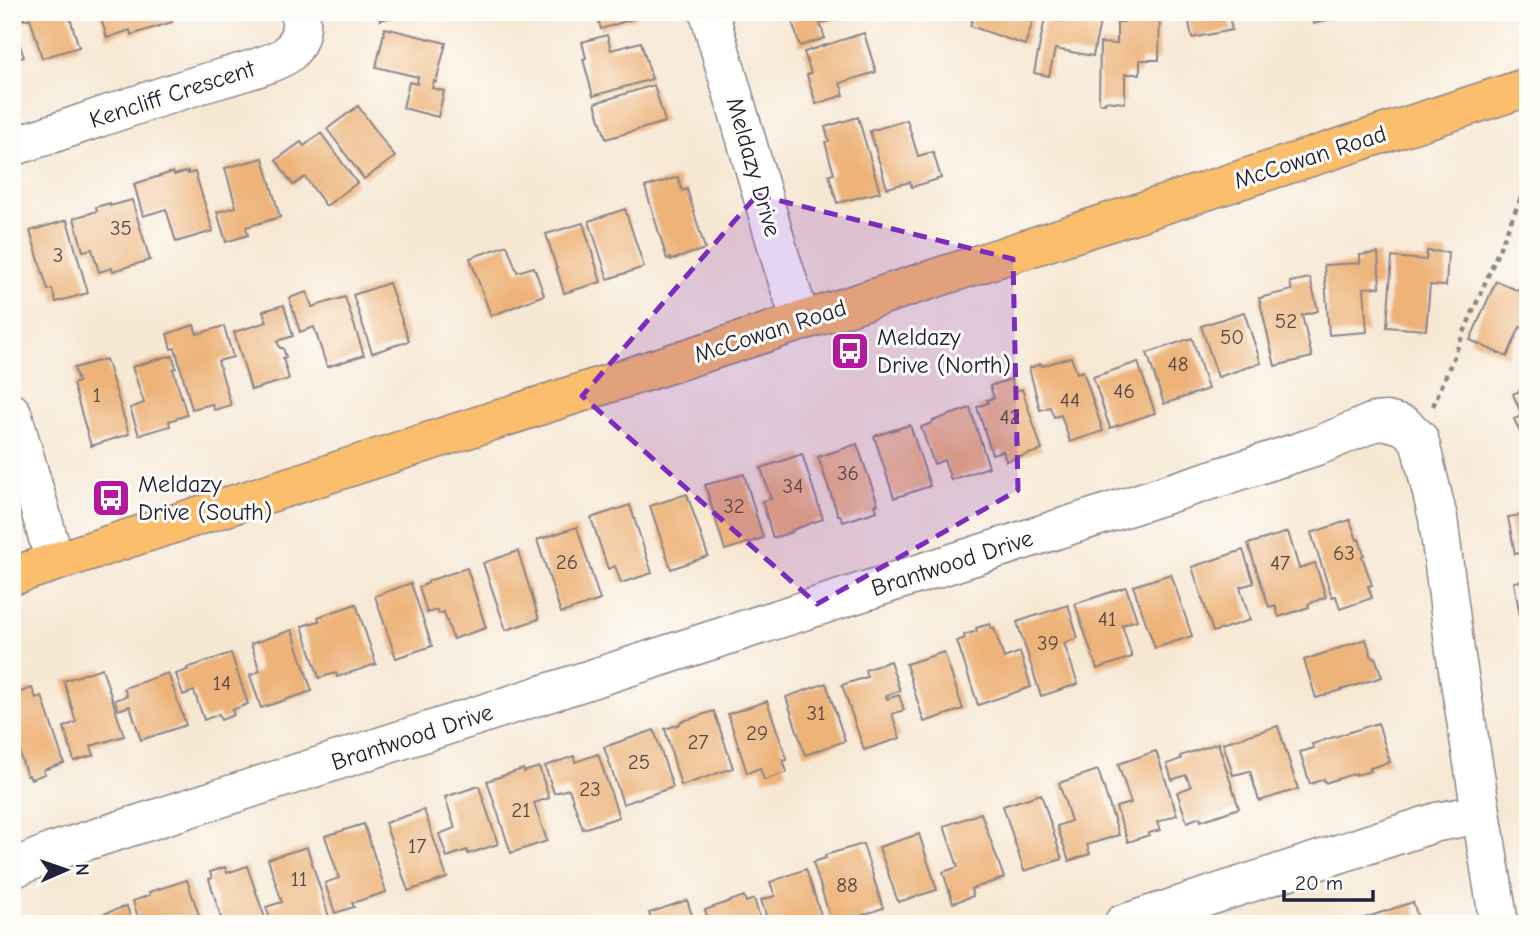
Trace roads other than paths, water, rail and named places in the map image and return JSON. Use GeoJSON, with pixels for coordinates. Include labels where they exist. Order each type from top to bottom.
{"type":"FeatureCollection","features":[{"type":"Feature","properties":{"kind":"main road","name":"McCowan Road"},"geometry":{"type":"LineString","coordinates":[[12,576],[1528,87]]}},
{"type":"Feature","properties":{"kind":"street","name":"Kencliff Crescent"},"geometry":{"type":"LineString","coordinates":[[12,147],[272,62],[290,53],[302,22],[300,12]]}},
{"type":"Feature","properties":{"kind":"street","name":"Meldazy Drive"},"geometry":{"type":"LineString","coordinates":[[709,12],[801,321]]}},
{"type":"Feature","properties":{"kind":"street"},"geometry":{"type":"LineString","coordinates":[[12,413],[55,562]]}},
{"type":"Feature","properties":{"kind":"street","name":"Brantwood Drive"},"geometry":{"type":"LineString","coordinates":[[12,869],[52,852],[1308,449],[1374,422],[1387,421],[1405,426],[1419,439],[1438,518],[1455,651],[1481,814]]}},
{"type":"Feature","properties":{"kind":"street"},"geometry":{"type":"LineString","coordinates":[[1123,924],[1437,822],[1481,814],[1499,924]]}},
{"type":"Feature","properties":{"kind":"place","name":"Meldazy Drive (North)"},"geometry":{"type":"Point","coordinates":[850,351]}},
{"type":"Feature","properties":{"kind":"place","name":"Meldazy Drive (South)"},"geometry":{"type":"Point","coordinates":[111,498]}}]}
